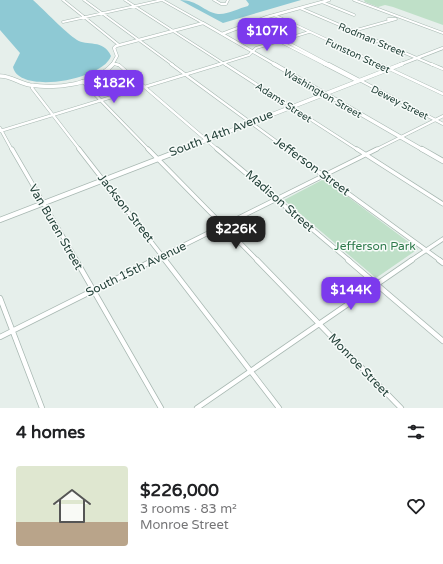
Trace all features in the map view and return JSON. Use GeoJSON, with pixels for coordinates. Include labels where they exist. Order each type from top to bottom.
{"type":"FeatureCollection","features":[{"type":"Feature","properties":{"kind":"street"},"geometry":{"type":"LineString","coordinates":[[63,0],[119,45]]}},
{"type":"Feature","properties":{"kind":"street","name":"Jefferson Street"},"geometry":{"type":"LineString","coordinates":[[84,0],[443,263]]}},
{"type":"Feature","properties":{"kind":"street","name":"Adams Street"},"geometry":{"type":"LineString","coordinates":[[125,0],[443,204]]}},
{"type":"Feature","properties":{"kind":"street"},"geometry":{"type":"LineString","coordinates":[[63,22],[162,0]]}},
{"type":"Feature","properties":{"kind":"street","name":"Washington Street"},"geometry":{"type":"LineString","coordinates":[[162,0],[443,161]]}},
{"type":"Feature","properties":{"kind":"street"},"geometry":{"type":"LineString","coordinates":[[214,0],[221,4],[226,4],[228,0]]}},
{"type":"Feature","properties":{"kind":"street"},"geometry":{"type":"LineString","coordinates":[[222,34],[274,15],[329,0]]}},
{"type":"Feature","properties":{"kind":"street"},"geometry":{"type":"LineString","coordinates":[[354,0],[443,33]]}},
{"type":"Feature","properties":{"kind":"street"},"geometry":{"type":"LineString","coordinates":[[322,2],[354,15]]}},
{"type":"Feature","properties":{"kind":"street","name":"Rodman Street"},"geometry":{"type":"LineString","coordinates":[[300,8],[443,69]]}},
{"type":"Feature","properties":{"kind":"street","name":"Funston Street"},"geometry":{"type":"LineString","coordinates":[[274,15],[443,94]]}},
{"type":"Feature","properties":{"kind":"street"},"geometry":{"type":"LineString","coordinates":[[353,31],[389,20]]}},
{"type":"Feature","properties":{"kind":"street"},"geometry":{"type":"LineString","coordinates":[[0,76],[4,75],[15,81],[33,85],[52,86],[82,81],[100,74],[115,64],[117,56],[114,48],[119,45],[203,23]]}},
{"type":"Feature","properties":{"kind":"street"},"geometry":{"type":"LineString","coordinates":[[247,25],[258,29]]}},
{"type":"Feature","properties":{"kind":"street"},"geometry":{"type":"LineString","coordinates":[[0,130],[249,55],[256,48],[310,32]]}},
{"type":"Feature","properties":{"kind":"street","name":"Dewey Street"},"geometry":{"type":"LineString","coordinates":[[283,40],[443,124]]}},
{"type":"Feature","properties":{"kind":"street","name":"Dewey Street"},"geometry":{"type":"LineString","coordinates":[[279,41],[358,80]]}},
{"type":"Feature","properties":{"kind":"street","name":"South 14th Avenue"},"geometry":{"type":"LineString","coordinates":[[0,220],[388,68],[443,48]]}},
{"type":"Feature","properties":{"kind":"street","name":"Madison Street"},"geometry":{"type":"LineString","coordinates":[[115,64],[119,65],[207,139],[443,341]]}},
{"type":"Feature","properties":{"kind":"street","name":"Monroe Street"},"geometry":{"type":"LineString","coordinates":[[82,81],[401,408]]}},
{"type":"Feature","properties":{"kind":"street","name":"Jackson Street"},"geometry":{"type":"LineString","coordinates":[[33,85],[32,88],[279,408]]}},
{"type":"Feature","properties":{"kind":"street","name":"South 15th Avenue"},"geometry":{"type":"LineString","coordinates":[[0,336],[443,116]]}},
{"type":"Feature","properties":{"kind":"street","name":"Van Buren Street"},"geometry":{"type":"LineString","coordinates":[[0,130],[161,408]]}},
{"type":"Feature","properties":{"kind":"street"},"geometry":{"type":"LineString","coordinates":[[197,408],[443,239]]}},
{"type":"Feature","properties":{"kind":"street"},"geometry":{"type":"LineString","coordinates":[[0,298],[42,408]]}},
{"type":"Feature","properties":{"kind":"green space"},"geometry":{"type":"Polygon","coordinates":[[[364,0],[443,0],[443,25],[393,7],[385,5],[378,7],[365,2],[364,0]]]}},
{"type":"Feature","properties":{"kind":"green space","name":"Jefferson Park"},"geometry":{"type":"Polygon","coordinates":[[[324,179],[418,249],[376,278],[284,200],[324,179]]]}},
{"type":"Feature","properties":{"kind":"water"},"geometry":{"type":"Polygon","coordinates":[[[0,0],[33,0],[77,40],[100,45],[108,51],[111,56],[105,65],[93,72],[61,81],[45,82],[30,80],[19,76],[13,67],[20,53],[0,30],[0,0]]]}},
{"type":"Feature","properties":{"kind":"water"},"geometry":{"type":"Polygon","coordinates":[[[180,0],[192,2],[213,13],[222,14],[248,6],[249,4],[246,0],[301,0],[223,23],[180,0]]]}}]}
